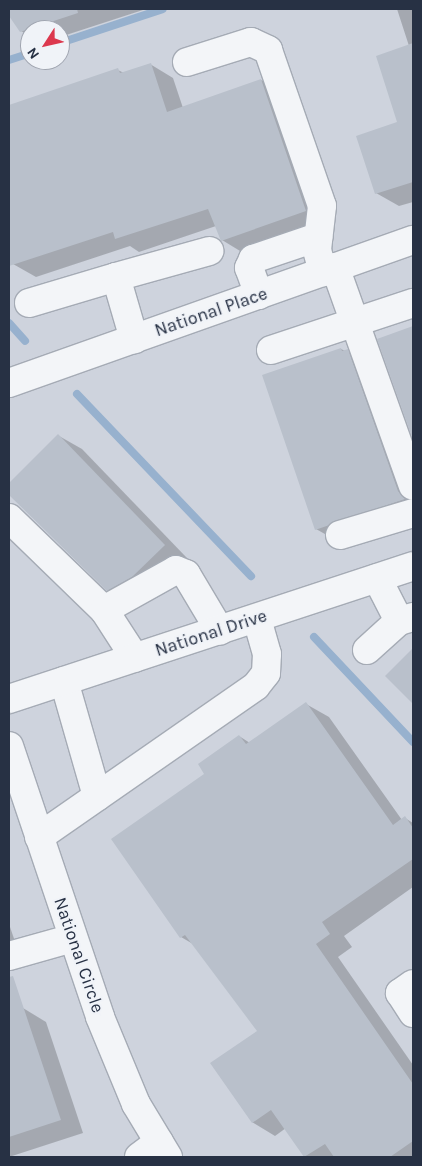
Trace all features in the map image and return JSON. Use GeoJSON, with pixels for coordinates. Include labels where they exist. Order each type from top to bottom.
{"type":"FeatureCollection","features":[{"type":"Feature","properties":{"kind":"street"},"geometry":{"type":"LineString","coordinates":[[187,62],[252,42],[268,50],[322,206],[317,250],[329,270],[355,324],[413,486]]}},
{"type":"Feature","properties":{"kind":"street"},"geometry":{"type":"LineString","coordinates":[[258,295],[249,268],[253,259],[318,237]]}},
{"type":"Feature","properties":{"kind":"street","name":"National Place"},"geometry":{"type":"LineString","coordinates":[[9,383],[413,240]]}},
{"type":"Feature","properties":{"kind":"street"},"geometry":{"type":"LineString","coordinates":[[29,303],[209,251]]}},
{"type":"Feature","properties":{"kind":"street"},"geometry":{"type":"LineString","coordinates":[[116,278],[134,339]]}},
{"type":"Feature","properties":{"kind":"street"},"geometry":{"type":"LineString","coordinates":[[271,350],[355,324],[413,303]]}},
{"type":"Feature","properties":{"kind":"street"},"geometry":{"type":"LineString","coordinates":[[340,535],[413,513]]}},
{"type":"Feature","properties":{"kind":"street"},"geometry":{"type":"LineString","coordinates":[[9,518],[104,610],[135,658]]}},
{"type":"Feature","properties":{"kind":"street","name":"National Drive"},"geometry":{"type":"LineString","coordinates":[[9,699],[413,566]]}},
{"type":"Feature","properties":{"kind":"street"},"geometry":{"type":"LineString","coordinates":[[104,610],[176,570],[186,574],[220,631]]}},
{"type":"Feature","properties":{"kind":"street"},"geometry":{"type":"LineString","coordinates":[[367,650],[406,619],[377,578]]}},
{"type":"Feature","properties":{"kind":"street"},"geometry":{"type":"LineString","coordinates":[[39,837],[256,686],[266,673],[267,654],[258,618]]}},
{"type":"Feature","properties":{"kind":"street"},"geometry":{"type":"LineString","coordinates":[[64,681],[97,796]]}},
{"type":"Feature","properties":{"kind":"street","name":"National Circle"},"geometry":{"type":"LineString","coordinates":[[9,746],[100,1017],[155,1152]]}},
{"type":"Feature","properties":{"kind":"street"},"geometry":{"type":"LineString","coordinates":[[9,956],[73,938]]}},
{"type":"Feature","properties":{"kind":"street"},"geometry":{"type":"LineString","coordinates":[[413,984],[400,993],[413,1013]]}},
{"type":"Feature","properties":{"kind":"shaded area"},"geometry":{"type":"Polygon","coordinates":[[[9,9],[413,9],[413,1157],[9,1157],[9,9]]]}},
{"type":"Feature","properties":{"kind":"building"},"geometry":{"type":"Polygon","coordinates":[[[9,9],[77,9],[78,13],[57,20],[20,20],[20,32],[9,16],[9,9]]]}},
{"type":"Feature","properties":{"kind":"building"},"geometry":{"type":"Polygon","coordinates":[[[413,43],[413,182],[375,194],[356,136],[397,122],[376,56],[413,43]]]}},
{"type":"Feature","properties":{"kind":"building"},"geometry":{"type":"Polygon","coordinates":[[[151,63],[167,112],[261,79],[306,211],[221,241],[208,209],[115,239],[113,232],[9,266],[9,105],[118,68],[120,73],[151,63]]]}},
{"type":"Feature","properties":{"kind":"building"},"geometry":{"type":"Polygon","coordinates":[[[413,326],[413,440],[377,339],[413,326]]]}},
{"type":"Feature","properties":{"kind":"building"},"geometry":{"type":"Polygon","coordinates":[[[341,348],[342,351],[348,349],[398,491],[405,499],[315,530],[262,375],[341,348]]]}},
{"type":"Feature","properties":{"kind":"building"},"geometry":{"type":"Polygon","coordinates":[[[58,434],[165,545],[132,577],[107,591],[9,495],[9,483],[58,434]]]}},
{"type":"Feature","properties":{"kind":"building"},"geometry":{"type":"Polygon","coordinates":[[[413,648],[413,704],[385,676],[413,648]]]}},
{"type":"Feature","properties":{"kind":"building"},"geometry":{"type":"Polygon","coordinates":[[[306,702],[393,825],[405,816],[413,828],[413,859],[322,922],[330,934],[316,944],[413,1084],[413,1141],[390,1157],[334,1157],[325,1144],[304,1157],[271,1110],[252,1123],[210,1063],[257,1031],[185,935],[180,938],[111,839],[204,774],[198,764],[239,735],[246,744],[306,702]]]}},
{"type":"Feature","properties":{"kind":"building"},"geometry":{"type":"Polygon","coordinates":[[[13,976],[61,1120],[9,1137],[9,977],[13,976]]]}},
{"type":"Feature","properties":{"kind":"waterway"},"geometry":{"type":"LineString","coordinates":[[70,40],[163,9]]}},
{"type":"Feature","properties":{"kind":"waterway"},"geometry":{"type":"LineString","coordinates":[[9,60],[20,56]]}},
{"type":"Feature","properties":{"kind":"waterway"},"geometry":{"type":"LineString","coordinates":[[9,323],[25,341]]}},
{"type":"Feature","properties":{"kind":"waterway"},"geometry":{"type":"LineString","coordinates":[[77,394],[251,576]]}},
{"type":"Feature","properties":{"kind":"waterway"},"geometry":{"type":"LineString","coordinates":[[314,637],[413,742]]}}]}
